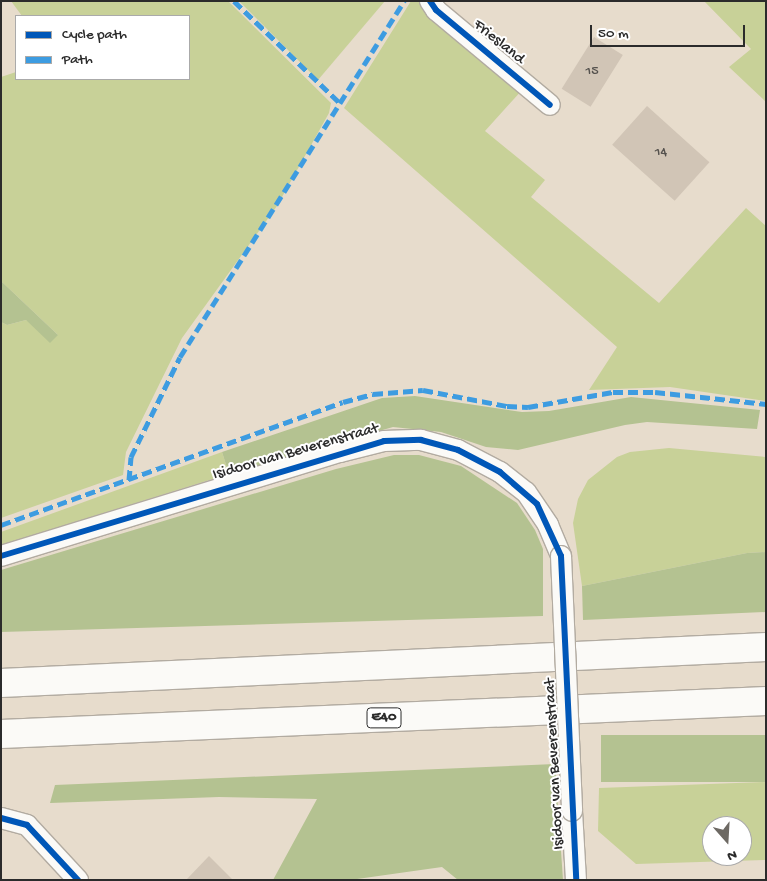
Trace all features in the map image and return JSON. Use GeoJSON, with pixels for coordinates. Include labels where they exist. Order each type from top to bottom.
{"type":"FeatureCollection","features":[{"type":"Feature","properties":{"kind":"highway"},"geometry":{"type":"LineString","coordinates":[[1,683],[76,677],[766,647]]}},
{"type":"Feature","properties":{"kind":"highway"},"geometry":{"type":"LineString","coordinates":[[1,677],[76,677]]}},
{"type":"Feature","properties":{"kind":"highway","name":"E40"},"geometry":{"type":"LineString","coordinates":[[1,734],[766,701]]}},
{"type":"Feature","properties":{"kind":"street","name":"Friesland"},"geometry":{"type":"LineString","coordinates":[[430,1],[436,10],[550,105]]}},
{"type":"Feature","properties":{"kind":"street","name":"Isidoor van Beverenstraat"},"geometry":{"type":"LineString","coordinates":[[1,556],[340,452],[384,441],[421,440],[458,450],[500,472],[526,492],[548,525],[561,556],[576,880]]}},
{"type":"Feature","properties":{"kind":"street"},"geometry":{"type":"LineString","coordinates":[[1,818],[27,825],[78,880]]}},
{"type":"Feature","properties":{"kind":"green space"},"geometry":{"type":"Polygon","coordinates":[[[11,1],[228,1],[331,103],[329,113],[277,206],[182,338],[126,452],[123,475],[1,518],[1,322],[7,325],[26,320],[58,335],[1,281],[1,77],[15,72],[15,80],[190,80],[190,15],[21,15],[11,1]]]}},
{"type":"Feature","properties":{"kind":"green space"},"geometry":{"type":"Polygon","coordinates":[[[239,1],[385,1],[318,80],[239,1]]]}},
{"type":"Feature","properties":{"kind":"green space"},"geometry":{"type":"Polygon","coordinates":[[[411,1],[423,1],[523,89],[485,131],[545,180],[531,197],[659,303],[746,208],[766,226],[766,401],[670,387],[589,390],[617,347],[344,108],[411,1]]]}},
{"type":"Feature","properties":{"kind":"green space"},"geometry":{"type":"Polygon","coordinates":[[[704,1],[766,1],[766,102],[729,67],[751,49],[704,1]]]}},
{"type":"Feature","properties":{"kind":"green space"},"geometry":{"type":"Polygon","coordinates":[[[1,281],[58,335],[50,343],[26,320],[7,325],[1,322],[1,281]]]}},
{"type":"Feature","properties":{"kind":"green space"},"geometry":{"type":"Polygon","coordinates":[[[415,396],[522,412],[549,411],[631,397],[760,410],[757,429],[647,422],[625,425],[518,450],[486,447],[441,432],[393,427],[229,474],[222,452],[382,398],[415,396]]]}},
{"type":"Feature","properties":{"kind":"green space"},"geometry":{"type":"Polygon","coordinates":[[[669,448],[766,457],[766,552],[747,553],[582,586],[573,523],[578,499],[588,480],[617,457],[630,452],[669,448]]]}},
{"type":"Feature","properties":{"kind":"green space"},"geometry":{"type":"Polygon","coordinates":[[[222,452],[229,474],[1,545],[1,532],[222,452]]]}},
{"type":"Feature","properties":{"kind":"green space"},"geometry":{"type":"Polygon","coordinates":[[[394,455],[419,455],[461,466],[517,503],[535,530],[543,549],[543,616],[1,632],[1,570],[336,469],[394,455]]]}},
{"type":"Feature","properties":{"kind":"green space"},"geometry":{"type":"Polygon","coordinates":[[[766,552],[766,612],[583,620],[582,586],[747,553],[766,552]]]}},
{"type":"Feature","properties":{"kind":"green space"},"geometry":{"type":"Polygon","coordinates":[[[601,735],[766,735],[766,782],[601,782],[601,735]]]}},
{"type":"Feature","properties":{"kind":"green space"},"geometry":{"type":"Polygon","coordinates":[[[555,764],[563,880],[458,880],[442,867],[350,880],[273,880],[317,799],[219,797],[50,803],[55,785],[555,764]]]}},
{"type":"Feature","properties":{"kind":"green space"},"geometry":{"type":"Polygon","coordinates":[[[766,782],[766,860],[752,860],[752,816],[702,816],[702,862],[636,864],[598,831],[599,788],[766,782]]]}},
{"type":"Feature","properties":{"kind":"building"},"geometry":{"type":"Polygon","coordinates":[[[594,37],[623,55],[591,107],[562,89],[594,37]]]}},
{"type":"Feature","properties":{"kind":"building"},"geometry":{"type":"Polygon","coordinates":[[[647,106],[709,162],[675,201],[612,145],[647,106]]]}},
{"type":"Feature","properties":{"kind":"building"},"geometry":{"type":"Polygon","coordinates":[[[209,856],[233,880],[186,880],[209,856]]]}},
{"type":"Feature","properties":{"kind":"marked path"},"geometry":{"type":"LineString","coordinates":[[234,1],[340,103]]}},
{"type":"Feature","properties":{"kind":"marked path"},"geometry":{"type":"LineString","coordinates":[[129,480],[131,457],[180,357],[404,1]]}},
{"type":"Feature","properties":{"kind":"marked path"},"geometry":{"type":"LineString","coordinates":[[1,525],[343,402],[373,394],[423,390],[507,406],[528,407],[613,392],[655,392],[766,404]]}},
{"type":"Feature","properties":{"kind":"cycle path"},"geometry":{"type":"LineString","coordinates":[[430,1],[436,10],[550,105]]}},
{"type":"Feature","properties":{"kind":"cycle path"},"geometry":{"type":"LineString","coordinates":[[1,556],[384,441],[421,440],[458,450],[500,472],[537,504],[561,556],[576,880]]}},
{"type":"Feature","properties":{"kind":"cycle path"},"geometry":{"type":"LineString","coordinates":[[1,818],[27,825],[78,880]]}}]}
